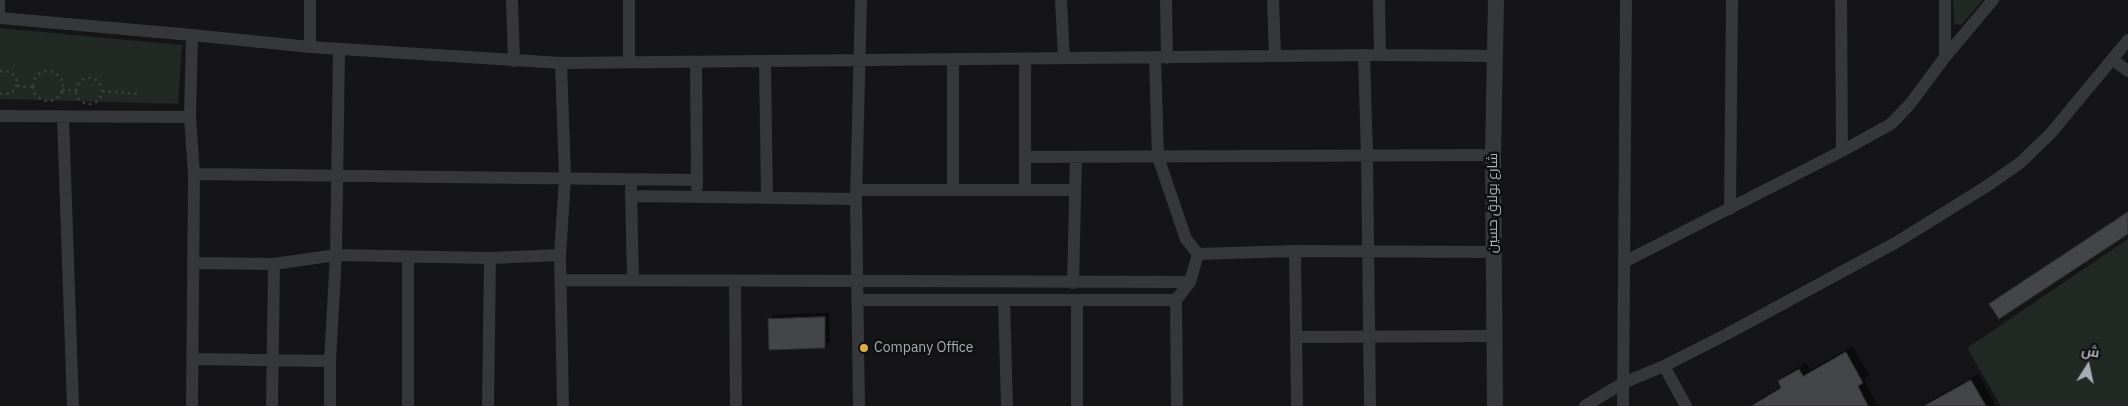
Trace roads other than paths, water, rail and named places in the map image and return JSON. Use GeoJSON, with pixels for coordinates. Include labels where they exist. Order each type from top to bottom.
{"type":"FeatureCollection","features":[{"type":"Feature","properties":{"kind":"street"},"geometry":{"type":"LineString","coordinates":[[310,0],[310,47]]}},
{"type":"Feature","properties":{"kind":"street"},"geometry":{"type":"LineString","coordinates":[[512,0],[514,60]]}},
{"type":"Feature","properties":{"kind":"street"},"geometry":{"type":"LineString","coordinates":[[629,0],[629,62]]}},
{"type":"Feature","properties":{"kind":"street"},"geometry":{"type":"LineString","coordinates":[[859,406],[857,195],[861,0]]}},
{"type":"Feature","properties":{"kind":"street"},"geometry":{"type":"LineString","coordinates":[[1061,0],[1064,58]]}},
{"type":"Feature","properties":{"kind":"street"},"geometry":{"type":"LineString","coordinates":[[1166,0],[1161,58],[1158,157],[1186,239],[1198,254]]}},
{"type":"Feature","properties":{"kind":"street"},"geometry":{"type":"LineString","coordinates":[[1273,0],[1275,56]]}},
{"type":"Feature","properties":{"kind":"street"},"geometry":{"type":"LineString","coordinates":[[1378,0],[1380,55]]}},
{"type":"Feature","properties":{"kind":"street","name":"شارع بولاق حسين"},"geometry":{"type":"LineString","coordinates":[[1495,406],[1496,336],[1493,252],[1493,155],[1496,0]]}},
{"type":"Feature","properties":{"kind":"street"},"geometry":{"type":"LineString","coordinates":[[1624,406],[1626,0]]}},
{"type":"Feature","properties":{"kind":"street"},"geometry":{"type":"LineString","coordinates":[[1730,209],[1732,0]]}},
{"type":"Feature","properties":{"kind":"street"},"geometry":{"type":"LineString","coordinates":[[1841,0],[1842,152]]}},
{"type":"Feature","properties":{"kind":"street"},"geometry":{"type":"LineString","coordinates":[[1945,0],[1945,57]]}},
{"type":"Feature","properties":{"kind":"street"},"geometry":{"type":"LineString","coordinates":[[1624,262],[1842,152],[1891,124],[1910,104],[1945,57],[1993,0]]}},
{"type":"Feature","properties":{"kind":"street"},"geometry":{"type":"LineString","coordinates":[[1,18],[192,34],[339,50],[561,63],[1380,55],[1494,56]]}},
{"type":"Feature","properties":{"kind":"street"},"geometry":{"type":"LineString","coordinates":[[192,34],[190,117],[194,174],[192,406]]}},
{"type":"Feature","properties":{"kind":"street"},"geometry":{"type":"LineString","coordinates":[[1585,406],[1624,383],[1664,366],[1897,242],[1987,186],[2020,162],[2051,132],[2128,40]]}},
{"type":"Feature","properties":{"kind":"street"},"geometry":{"type":"LineString","coordinates":[[330,406],[330,361],[336,256],[339,50]]}},
{"type":"Feature","properties":{"kind":"street"},"geometry":{"type":"LineString","coordinates":[[1364,56],[1370,406]]}},
{"type":"Feature","properties":{"kind":"street"},"geometry":{"type":"LineString","coordinates":[[1025,59],[1025,189]]}},
{"type":"Feature","properties":{"kind":"street"},"geometry":{"type":"LineString","coordinates":[[953,60],[953,190]]}},
{"type":"Feature","properties":{"kind":"street"},"geometry":{"type":"LineString","coordinates":[[2113,60],[2128,71]]}},
{"type":"Feature","properties":{"kind":"street"},"geometry":{"type":"LineString","coordinates":[[765,61],[767,197]]}},
{"type":"Feature","properties":{"kind":"street"},"geometry":{"type":"LineString","coordinates":[[696,62],[697,196]]}},
{"type":"Feature","properties":{"kind":"street"},"geometry":{"type":"LineString","coordinates":[[561,63],[565,178],[560,255],[563,406]]}},
{"type":"Feature","properties":{"kind":"street"},"geometry":{"type":"LineString","coordinates":[[0,116],[190,117]]}},
{"type":"Feature","properties":{"kind":"street"},"geometry":{"type":"LineString","coordinates":[[63,117],[73,406]]}},
{"type":"Feature","properties":{"kind":"street"},"geometry":{"type":"LineString","coordinates":[[1025,157],[1493,155]]}},
{"type":"Feature","properties":{"kind":"street"},"geometry":{"type":"LineString","coordinates":[[1074,283],[1076,157]]}},
{"type":"Feature","properties":{"kind":"street"},"geometry":{"type":"LineString","coordinates":[[194,174],[697,180]]}},
{"type":"Feature","properties":{"kind":"street"},"geometry":{"type":"LineString","coordinates":[[632,179],[632,280]]}},
{"type":"Feature","properties":{"kind":"street"},"geometry":{"type":"LineString","coordinates":[[631,196],[767,197],[953,190],[1075,190]]}},
{"type":"Feature","properties":{"kind":"street"},"geometry":{"type":"LineString","coordinates":[[1198,254],[1295,251],[1493,252]]}},
{"type":"Feature","properties":{"kind":"street"},"geometry":{"type":"LineString","coordinates":[[1295,251],[1297,406]]}},
{"type":"Feature","properties":{"kind":"street"},"geometry":{"type":"LineString","coordinates":[[1177,406],[1176,300],[1190,282],[1198,254]]}},
{"type":"Feature","properties":{"kind":"street"},"geometry":{"type":"LineString","coordinates":[[193,263],[274,264],[336,256],[490,258],[560,255]]}},
{"type":"Feature","properties":{"kind":"street"},"geometry":{"type":"LineString","coordinates":[[408,257],[408,406]]}},
{"type":"Feature","properties":{"kind":"street"},"geometry":{"type":"LineString","coordinates":[[488,406],[490,258]]}},
{"type":"Feature","properties":{"kind":"street"},"geometry":{"type":"LineString","coordinates":[[272,406],[274,264]]}},
{"type":"Feature","properties":{"kind":"street"},"geometry":{"type":"LineString","coordinates":[[560,280],[1190,282]]}},
{"type":"Feature","properties":{"kind":"street"},"geometry":{"type":"LineString","coordinates":[[735,281],[736,406]]}},
{"type":"Feature","properties":{"kind":"street"},"geometry":{"type":"LineString","coordinates":[[859,300],[1176,300]]}},
{"type":"Feature","properties":{"kind":"street"},"geometry":{"type":"LineString","coordinates":[[1004,300],[1007,406]]}},
{"type":"Feature","properties":{"kind":"street"},"geometry":{"type":"LineString","coordinates":[[1077,300],[1077,406]]}},
{"type":"Feature","properties":{"kind":"street"},"geometry":{"type":"LineString","coordinates":[[1296,337],[1496,336]]}},
{"type":"Feature","properties":{"kind":"street"},"geometry":{"type":"LineString","coordinates":[[192,359],[330,361]]}},
{"type":"Feature","properties":{"kind":"street"},"geometry":{"type":"LineString","coordinates":[[1664,366],[1686,406]]}},
{"type":"Feature","properties":{"kind":"lane"},"geometry":{"type":"LineString","coordinates":[[1,18],[2,0]]}},
{"type":"Feature","properties":{"kind":"place","name":"Company Office"},"geometry":{"type":"Point","coordinates":[864,348]}}]}
